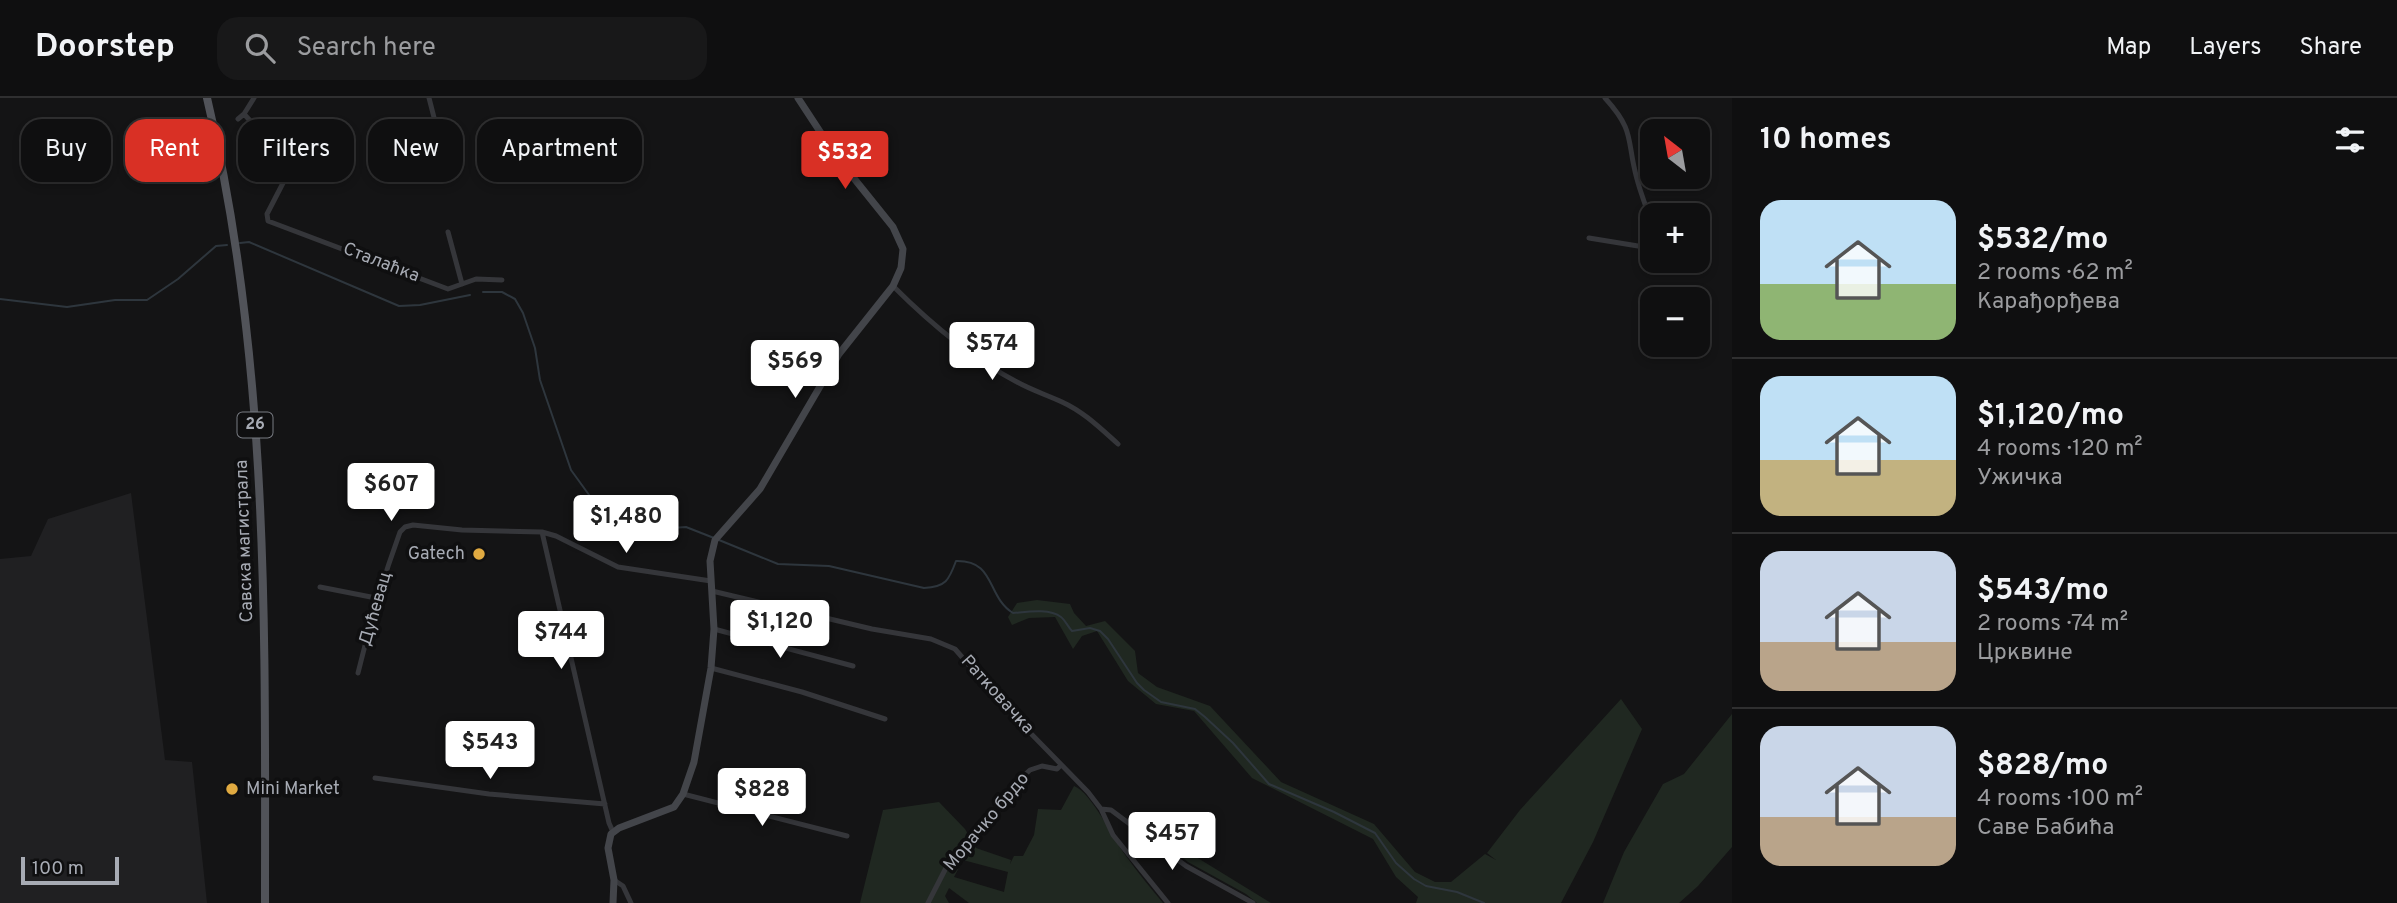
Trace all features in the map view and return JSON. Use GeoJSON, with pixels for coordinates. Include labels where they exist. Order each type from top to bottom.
{"type":"FeatureCollection","features":[{"type":"Feature","properties":{"kind":"main road","name":"Савска магистрала"},"geometry":{"type":"LineString","coordinates":[[206,98],[234,229],[254,403],[263,589],[265,903]]}},
{"type":"Feature","properties":{"kind":"street"},"geometry":{"type":"LineString","coordinates":[[238,119],[254,98]]}},
{"type":"Feature","properties":{"kind":"street"},"geometry":{"type":"LineString","coordinates":[[429,98],[434,119]]}},
{"type":"Feature","properties":{"kind":"street"},"geometry":{"type":"LineString","coordinates":[[613,903],[614,880],[608,843],[613,831],[676,805],[683,794],[694,762],[711,668],[714,629],[710,554],[717,537],[760,489],[839,355],[894,286],[903,261],[901,243],[888,220],[828,145],[798,98]]}},
{"type":"Feature","properties":{"kind":"street"},"geometry":{"type":"LineString","coordinates":[[1605,98],[1619,113],[1628,131],[1635,171],[1645,203]]}},
{"type":"Feature","properties":{"kind":"street","name":"Сталаћка"},"geometry":{"type":"LineString","coordinates":[[244,114],[254,125],[298,148],[298,154],[267,214],[268,221],[448,289],[477,279],[502,280]]}},
{"type":"Feature","properties":{"kind":"street"},"geometry":{"type":"LineString","coordinates":[[448,232],[462,284]]}},
{"type":"Feature","properties":{"kind":"street"},"geometry":{"type":"LineString","coordinates":[[1589,238],[1640,245]]}},
{"type":"Feature","properties":{"kind":"street"},"geometry":{"type":"LineString","coordinates":[[894,286],[927,320],[1002,374],[1072,407],[1090,418],[1118,444]]}},
{"type":"Feature","properties":{"kind":"street","name":"Дућевац"},"geometry":{"type":"LineString","coordinates":[[358,673],[376,598],[400,532],[405,527],[413,525],[462,530],[542,532],[618,566],[711,581]]}},
{"type":"Feature","properties":{"kind":"street"},"geometry":{"type":"LineString","coordinates":[[542,532],[609,824],[613,831]]}},
{"type":"Feature","properties":{"kind":"street"},"geometry":{"type":"LineString","coordinates":[[320,587],[376,598]]}},
{"type":"Feature","properties":{"kind":"street","name":"Ратковачка"},"geometry":{"type":"LineString","coordinates":[[712,592],[945,643],[955,649],[1007,709],[1088,792],[1101,809],[1113,835],[1168,903]]}},
{"type":"Feature","properties":{"kind":"street"},"geometry":{"type":"LineString","coordinates":[[714,629],[853,666]]}},
{"type":"Feature","properties":{"kind":"street"},"geometry":{"type":"LineString","coordinates":[[711,668],[802,692],[885,719]]}},
{"type":"Feature","properties":{"kind":"street","name":"Морачко брдо"},"geometry":{"type":"LineString","coordinates":[[928,903],[949,862],[971,835],[998,810],[1018,781],[1030,770],[1042,766],[1057,769],[1061,765]]}},
{"type":"Feature","properties":{"kind":"street"},"geometry":{"type":"LineString","coordinates":[[375,778],[489,794],[605,804]]}},
{"type":"Feature","properties":{"kind":"street"},"geometry":{"type":"LineString","coordinates":[[683,794],[847,836]]}},
{"type":"Feature","properties":{"kind":"street"},"geometry":{"type":"LineString","coordinates":[[1101,809],[1111,810],[1186,866],[1253,903]]}},
{"type":"Feature","properties":{"kind":"street"},"geometry":{"type":"LineString","coordinates":[[614,880],[623,886],[631,902]]}},
{"type":"Feature","properties":{"kind":"shaded area"},"geometry":{"type":"Polygon","coordinates":[[[131,493],[165,760],[192,762],[207,903],[0,903],[0,559],[31,556],[48,519],[131,493]]]}},
{"type":"Feature","properties":{"kind":"shaded area"},"geometry":{"type":"Polygon","coordinates":[[[1037,600],[1070,604],[1086,626],[1105,621],[1135,651],[1138,673],[1157,687],[1210,706],[1281,782],[1374,824],[1415,872],[1435,882],[1451,882],[1485,854],[1496,860],[1487,853],[1520,810],[1621,699],[1642,729],[1593,842],[1561,903],[1416,903],[1418,897],[1396,877],[1373,839],[1252,778],[1194,711],[1156,704],[1128,681],[1097,631],[1082,636],[1073,649],[1055,617],[1029,618],[1012,625],[1008,617],[1017,603],[1037,600]]]}},
{"type":"Feature","properties":{"kind":"shaded area"},"geometry":{"type":"Polygon","coordinates":[[[1732,714],[1732,847],[1698,886],[1679,903],[1603,903],[1624,852],[1663,784],[1684,774],[1732,714]]]}},
{"type":"Feature","properties":{"kind":"shaded area"},"geometry":{"type":"Polygon","coordinates":[[[1074,786],[1081,790],[1130,862],[1163,903],[969,903],[949,888],[945,896],[949,903],[860,903],[883,810],[939,802],[965,829],[976,848],[1011,860],[1010,864],[1014,856],[1023,856],[1034,835],[1038,809],[1061,810],[1074,786]],[[963,860],[954,877],[1004,892],[1008,872],[963,860]]]}},
{"type":"Feature","properties":{"kind":"shaded area"},"geometry":{"type":"Polygon","coordinates":[[[1175,844],[1271,903],[1257,903],[1246,894],[1188,862],[1172,849],[1175,844]]]}},
{"type":"Feature","properties":{"kind":"waterway"},"geometry":{"type":"LineString","coordinates":[[240,243],[249,242],[399,306],[420,305],[470,295]]}},
{"type":"Feature","properties":{"kind":"waterway"},"geometry":{"type":"LineString","coordinates":[[0,299],[67,307],[115,300],[147,300],[178,279],[216,246],[227,245]]}},
{"type":"Feature","properties":{"kind":"waterway"},"geometry":{"type":"LineString","coordinates":[[483,292],[502,292],[515,299],[523,313],[535,348],[540,380],[571,470],[592,499],[616,523],[642,530],[686,527],[714,538]]}},
{"type":"Feature","properties":{"kind":"waterway"},"geometry":{"type":"LineString","coordinates":[[719,540],[778,564],[829,566],[924,588],[946,581],[956,561],[978,566],[998,598],[1013,613],[1050,612],[1061,617],[1072,631],[1090,628],[1100,631],[1144,690],[1161,702],[1195,709],[1233,743],[1269,784],[1375,833],[1396,863],[1426,886],[1457,892],[1484,903]]}},
{"type":"Feature","properties":{"kind":"place","name":"Gatech"},"geometry":{"type":"Point","coordinates":[479,554]}},
{"type":"Feature","properties":{"kind":"place","name":"Mini Market"},"geometry":{"type":"Point","coordinates":[232,789]}}]}
